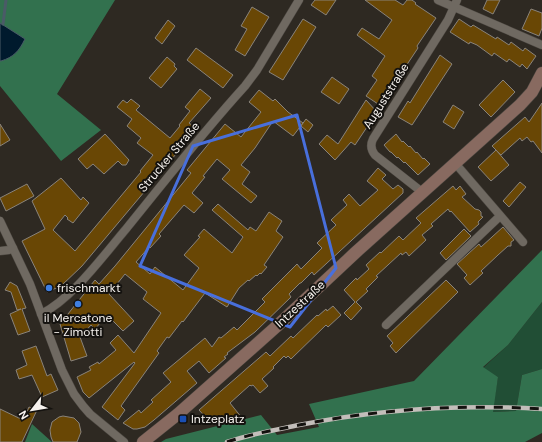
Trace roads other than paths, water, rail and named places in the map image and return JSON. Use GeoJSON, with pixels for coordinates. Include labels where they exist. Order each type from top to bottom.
{"type":"FeatureCollection","features":[{"type":"Feature","properties":{"kind":"main road","name":"Intzestraße"},"geometry":{"type":"LineString","coordinates":[[142,442],[178,414],[277,326],[355,253],[528,97],[542,73]]}},
{"type":"Feature","properties":{"kind":"street","name":"Strucker Straße"},"geometry":{"type":"LineString","coordinates":[[41,314],[50,310],[60,302],[82,280],[244,86],[257,70],[300,0]]}},
{"type":"Feature","properties":{"kind":"street"},"geometry":{"type":"LineString","coordinates":[[438,0],[456,3],[542,44]]}},
{"type":"Feature","properties":{"kind":"street","name":"Auguststraße"},"geometry":{"type":"LineString","coordinates":[[422,192],[372,152],[371,144],[448,20],[456,3]]}},
{"type":"Feature","properties":{"kind":"street"},"geometry":{"type":"LineString","coordinates":[[455,163],[523,242]]}},
{"type":"Feature","properties":{"kind":"street"},"geometry":{"type":"LineString","coordinates":[[386,325],[500,216]]}},
{"type":"Feature","properties":{"kind":"street"},"geometry":{"type":"LineString","coordinates":[[0,221],[30,284],[66,378],[74,394],[90,414],[124,442]]}},
{"type":"Feature","properties":{"kind":"street"},"geometry":{"type":"LineString","coordinates":[[0,250],[9,250],[13,248]]}},
{"type":"Feature","properties":{"kind":"water"},"geometry":{"type":"Polygon","coordinates":[[[0,23],[25,39],[16,53],[1,61],[0,61],[0,23]]]}},
{"type":"Feature","properties":{"kind":"waterway"},"geometry":{"type":"LineString","coordinates":[[3,24],[6,0]]}},
{"type":"Feature","properties":{"kind":"railway"},"geometry":{"type":"LineString","coordinates":[[227,442],[254,434],[359,415],[420,409],[450,408],[481,407],[542,409]]}},
{"type":"Feature","properties":{"kind":"place","name":"frischmarkt"},"geometry":{"type":"Point","coordinates":[49,288]}},
{"type":"Feature","properties":{"kind":"place","name":"il Mercatone - Zimotti"},"geometry":{"type":"Point","coordinates":[78,304]}},
{"type":"Feature","properties":{"kind":"place","name":"Intzeplatz"},"geometry":{"type":"Point","coordinates":[183,419]}}]}
